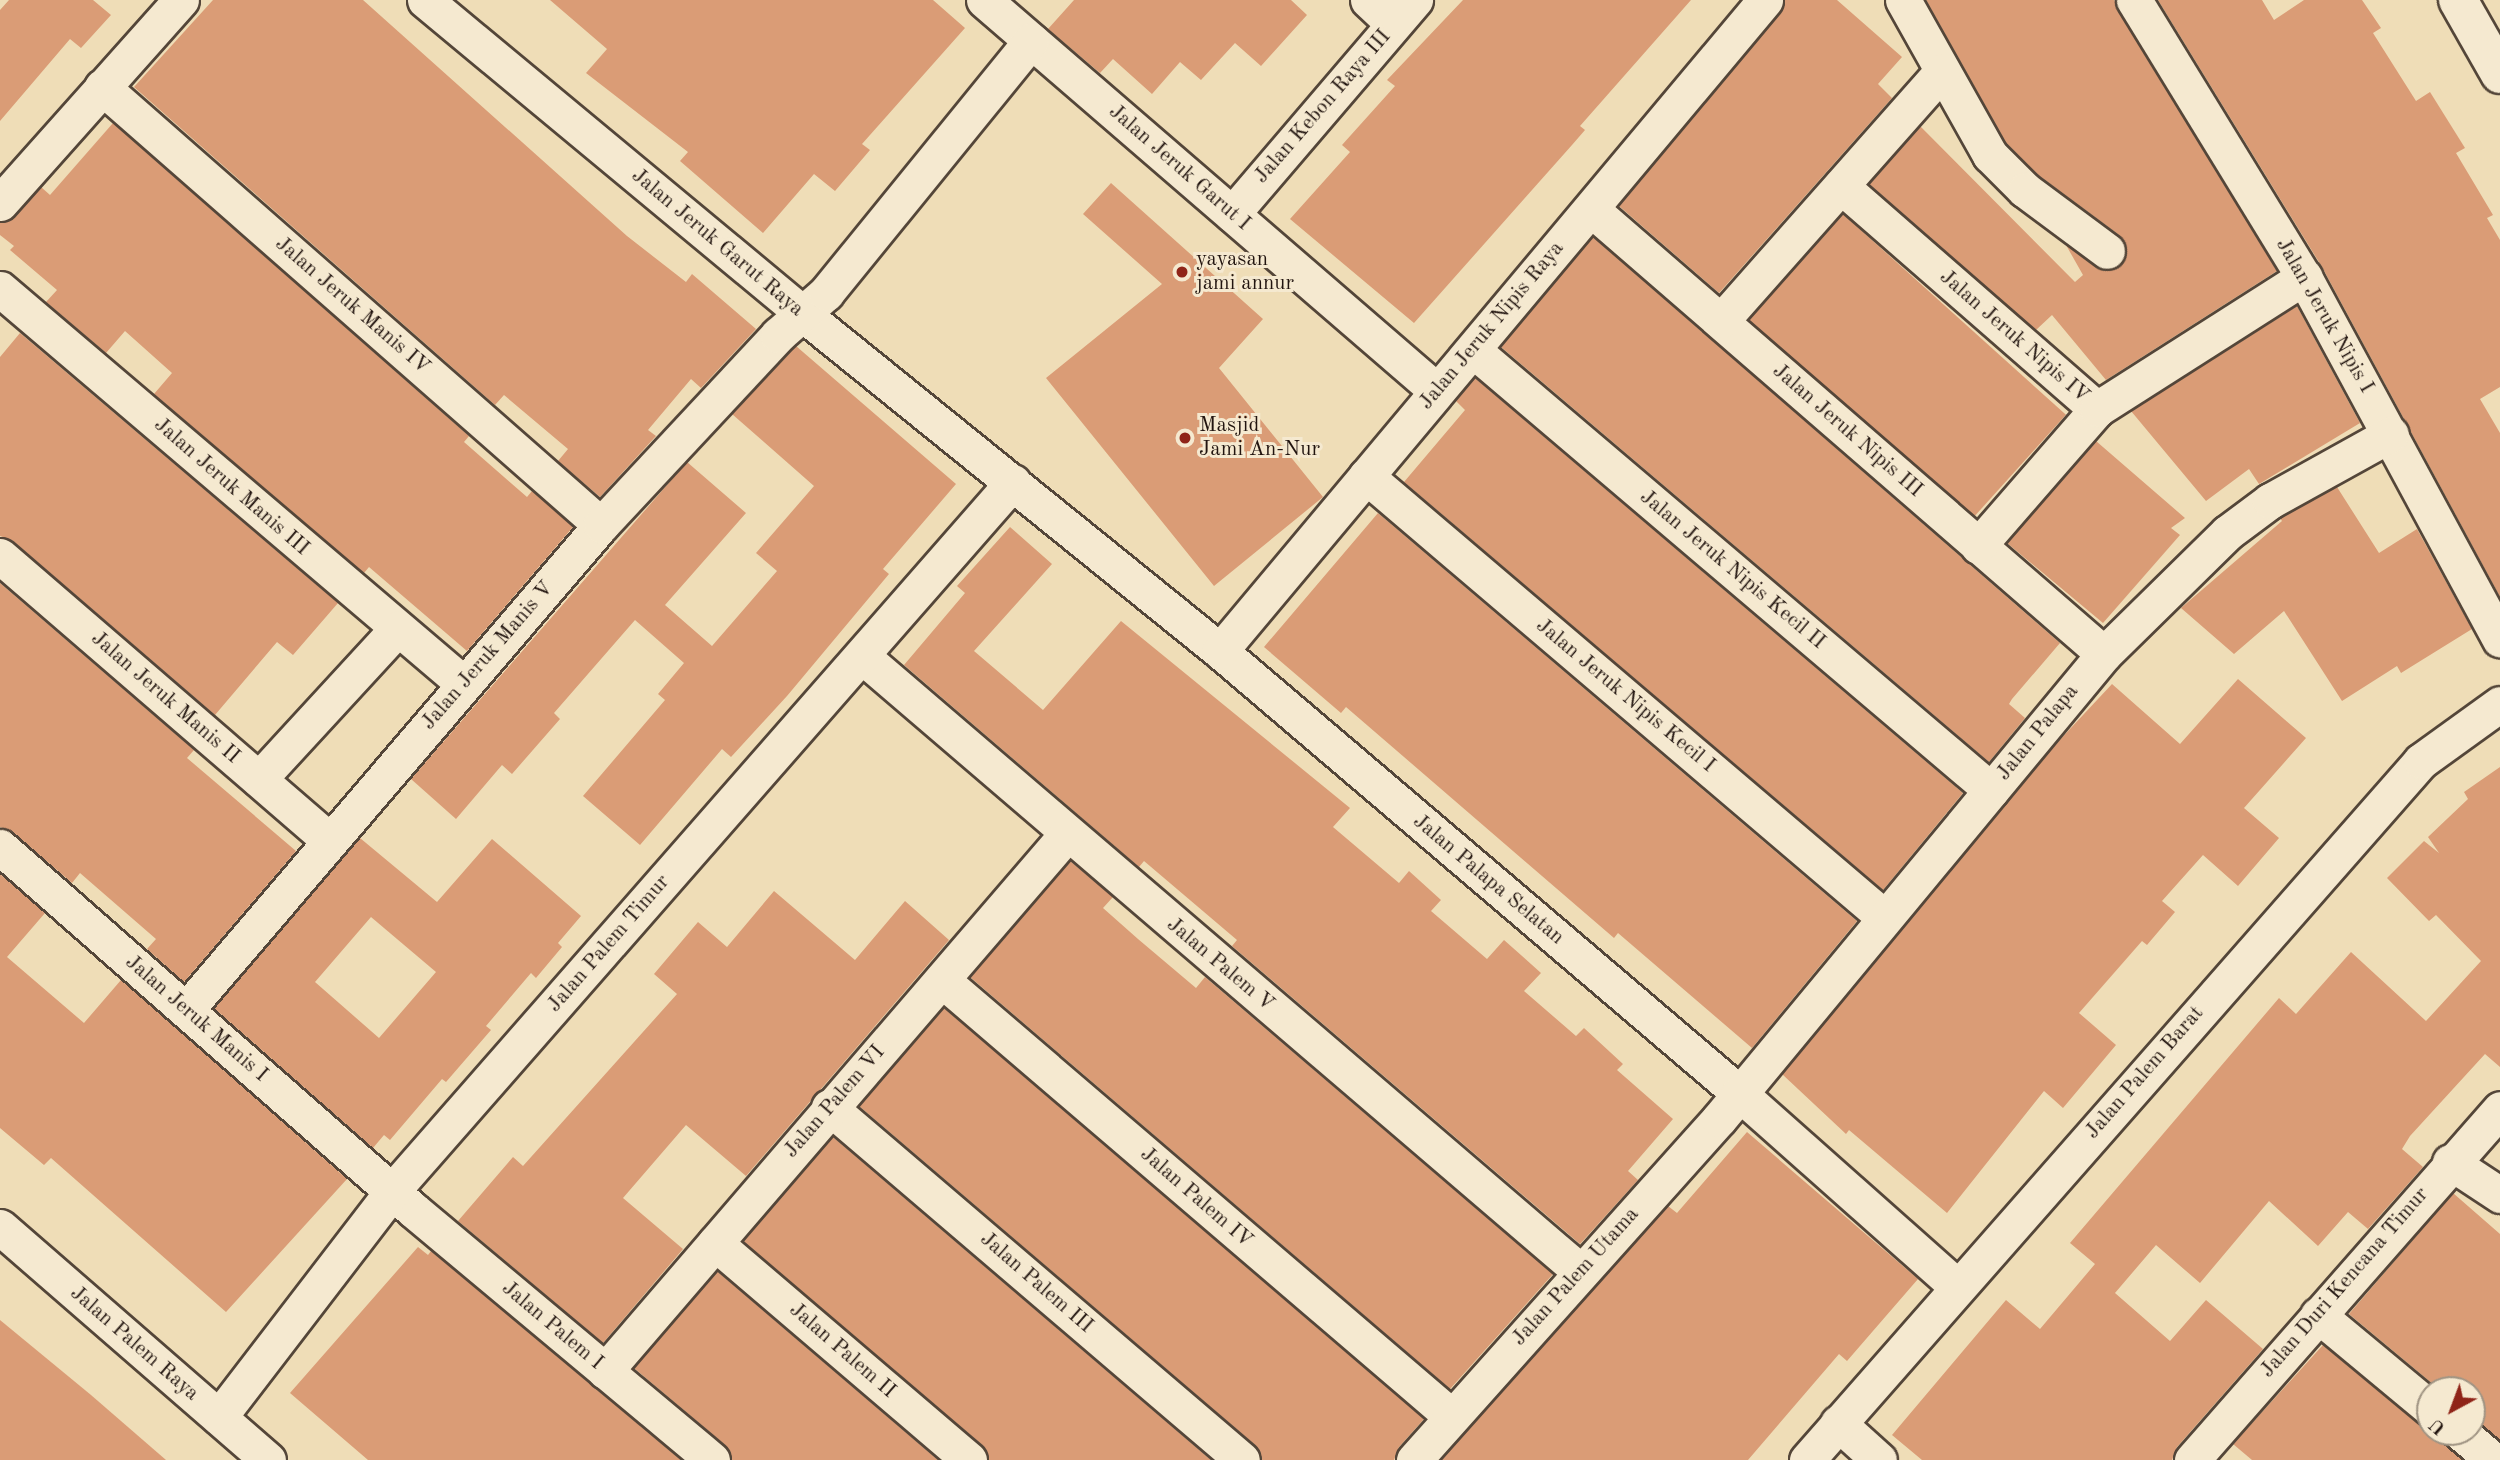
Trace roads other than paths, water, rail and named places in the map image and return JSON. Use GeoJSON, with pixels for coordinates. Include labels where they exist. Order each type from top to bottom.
{"type":"FeatureCollection","features":[{"type":"Feature","properties":{"kind":"street"},"geometry":{"type":"LineString","coordinates":[[0,203],[181,0]]}},
{"type":"Feature","properties":{"kind":"street","name":"Jalan Jeruk Garut Raya"},"geometry":{"type":"LineString","coordinates":[[425,0],[803,314],[1013,482]]}},
{"type":"Feature","properties":{"kind":"street","name":"Jalan Jeruk Garut I"},"geometry":{"type":"LineString","coordinates":[[984,0],[1437,391]]}},
{"type":"Feature","properties":{"kind":"street"},"geometry":{"type":"LineString","coordinates":[[1368,0],[1404,12]]}},
{"type":"Feature","properties":{"kind":"street","name":"Jalan Jeruk Nipis Raya"},"geometry":{"type":"LineString","coordinates":[[1220,651],[1765,0]]}},
{"type":"Feature","properties":{"kind":"street"},"geometry":{"type":"LineString","coordinates":[[1903,0],[1942,71],[1973,117],[1990,155],[2025,190],[2107,251]]}},
{"type":"Feature","properties":{"kind":"street","name":"Jalan Jeruk Nipis I"},"geometry":{"type":"LineString","coordinates":[[2134,0],[2304,278],[2500,639]]}},
{"type":"Feature","properties":{"kind":"street"},"geometry":{"type":"LineString","coordinates":[[2466,3],[2500,74]]}},
{"type":"Feature","properties":{"kind":"street","name":"Jalan Kebon Raya III"},"geometry":{"type":"LineString","coordinates":[[1232,214],[1404,12]]}},
{"type":"Feature","properties":{"kind":"street","name":"Jalan Jeruk Manis V"},"geometry":{"type":"LineString","coordinates":[[186,1010],[601,525],[778,335],[827,293],[1031,41]]}},
{"type":"Feature","properties":{"kind":"street"},"geometry":{"type":"LineString","coordinates":[[1722,320],[1942,71]]}},
{"type":"Feature","properties":{"kind":"street","name":"Jalan Jeruk Manis IV"},"geometry":{"type":"LineString","coordinates":[[102,87],[601,525]]}},
{"type":"Feature","properties":{"kind":"street","name":"Jalan Jeruk Nipis IV"},"geometry":{"type":"LineString","coordinates":[[1841,186],[2097,409],[2304,278]]}},
{"type":"Feature","properties":{"kind":"street","name":"Jalan Jeruk Nipis III"},"geometry":{"type":"LineString","coordinates":[[1591,209],[2104,654]]}},
{"type":"Feature","properties":{"kind":"street","name":"Jalan Jeruk Manis III"},"geometry":{"type":"LineString","coordinates":[[0,289],[464,684]]}},
{"type":"Feature","properties":{"kind":"street","name":"Jalan Jeruk Nipis Kecil II"},"geometry":{"type":"LineString","coordinates":[[1472,350],[1991,790]]}},
{"type":"Feature","properties":{"kind":"street"},"geometry":{"type":"LineString","coordinates":[[1978,546],[2097,409]]}},
{"type":"Feature","properties":{"kind":"street","name":"Jalan Palapa"},"geometry":{"type":"LineString","coordinates":[[1738,1093],[2104,654],[2227,533],[2270,501],[2391,434]]}},
{"type":"Feature","properties":{"kind":"street","name":"Jalan Jeruk Nipis Kecil I"},"geometry":{"type":"LineString","coordinates":[[1366,476],[1884,917]]}},
{"type":"Feature","properties":{"kind":"street","name":"Jalan Palapa Selatan"},"geometry":{"type":"LineString","coordinates":[[1013,482],[1220,651],[1738,1093],[1956,1286]]}},
{"type":"Feature","properties":{"kind":"street","name":"Jalan Palem Timur"},"geometry":{"type":"LineString","coordinates":[[219,1417],[393,1191],[1013,482]]}},
{"type":"Feature","properties":{"kind":"street","name":"Jalan Jeruk Manis II"},"geometry":{"type":"LineString","coordinates":[[0,556],[330,840]]}},
{"type":"Feature","properties":{"kind":"street"},"geometry":{"type":"LineString","coordinates":[[260,779],[397,629]]}},
{"type":"Feature","properties":{"kind":"street","name":"Jalan Palem V"},"geometry":{"type":"LineString","coordinates":[[862,656],[1066,835],[1581,1272]]}},
{"type":"Feature","properties":{"kind":"street","name":"Jalan Palem Barat"},"geometry":{"type":"LineString","coordinates":[[1807,1460],[1956,1286],[2421,761],[2500,704]]}},
{"type":"Feature","properties":{"kind":"street","name":"Jalan Palem VI"},"geometry":{"type":"LineString","coordinates":[[605,1371],[829,1107],[1066,835]]}},
{"type":"Feature","properties":{"kind":"street","name":"Jalan Jeruk Manis I"},"geometry":{"type":"LineString","coordinates":[[0,847],[393,1191]]}},
{"type":"Feature","properties":{"kind":"street","name":"Jalan Palem IV"},"geometry":{"type":"LineString","coordinates":[[942,979],[1451,1416]]}},
{"type":"Feature","properties":{"kind":"street","name":"Jalan Palem Utama"},"geometry":{"type":"LineString","coordinates":[[1414,1460],[1738,1093]]}},
{"type":"Feature","properties":{"kind":"street","name":"Jalan Palem III"},"geometry":{"type":"LineString","coordinates":[[829,1107],[1242,1460]]}},
{"type":"Feature","properties":{"kind":"street","name":"Jalan Duri Kencana Timur"},"geometry":{"type":"LineString","coordinates":[[2208,1455],[2318,1315],[2500,1108]]}},
{"type":"Feature","properties":{"kind":"street"},"geometry":{"type":"LineString","coordinates":[[2450,1162],[2500,1195]]}},
{"type":"Feature","properties":{"kind":"street","name":"Jalan Palem I"},"geometry":{"type":"LineString","coordinates":[[393,1191],[712,1460]]}},
{"type":"Feature","properties":{"kind":"street","name":"Jalan Palem Raya"},"geometry":{"type":"LineString","coordinates":[[0,1227],[268,1460]]}},
{"type":"Feature","properties":{"kind":"street","name":"Jalan Palem II"},"geometry":{"type":"LineString","coordinates":[[715,1243],[969,1460]]}},
{"type":"Feature","properties":{"kind":"street"},"geometry":{"type":"LineString","coordinates":[[2318,1315],[2416,1396]]}},
{"type":"Feature","properties":{"kind":"street"},"geometry":{"type":"LineString","coordinates":[[1838,1423],[1879,1460]]}},
{"type":"Feature","properties":{"kind":"street"},"geometry":{"type":"LineString","coordinates":[[2476,1446],[2493,1460]]}},
{"type":"Feature","properties":{"kind":"place","name":"yayasan jami annur"},"geometry":{"type":"Point","coordinates":[1182,272]}},
{"type":"Feature","properties":{"kind":"place","name":"Masjid Jami An-Nur"},"geometry":{"type":"Point","coordinates":[1185,438]}}]}
